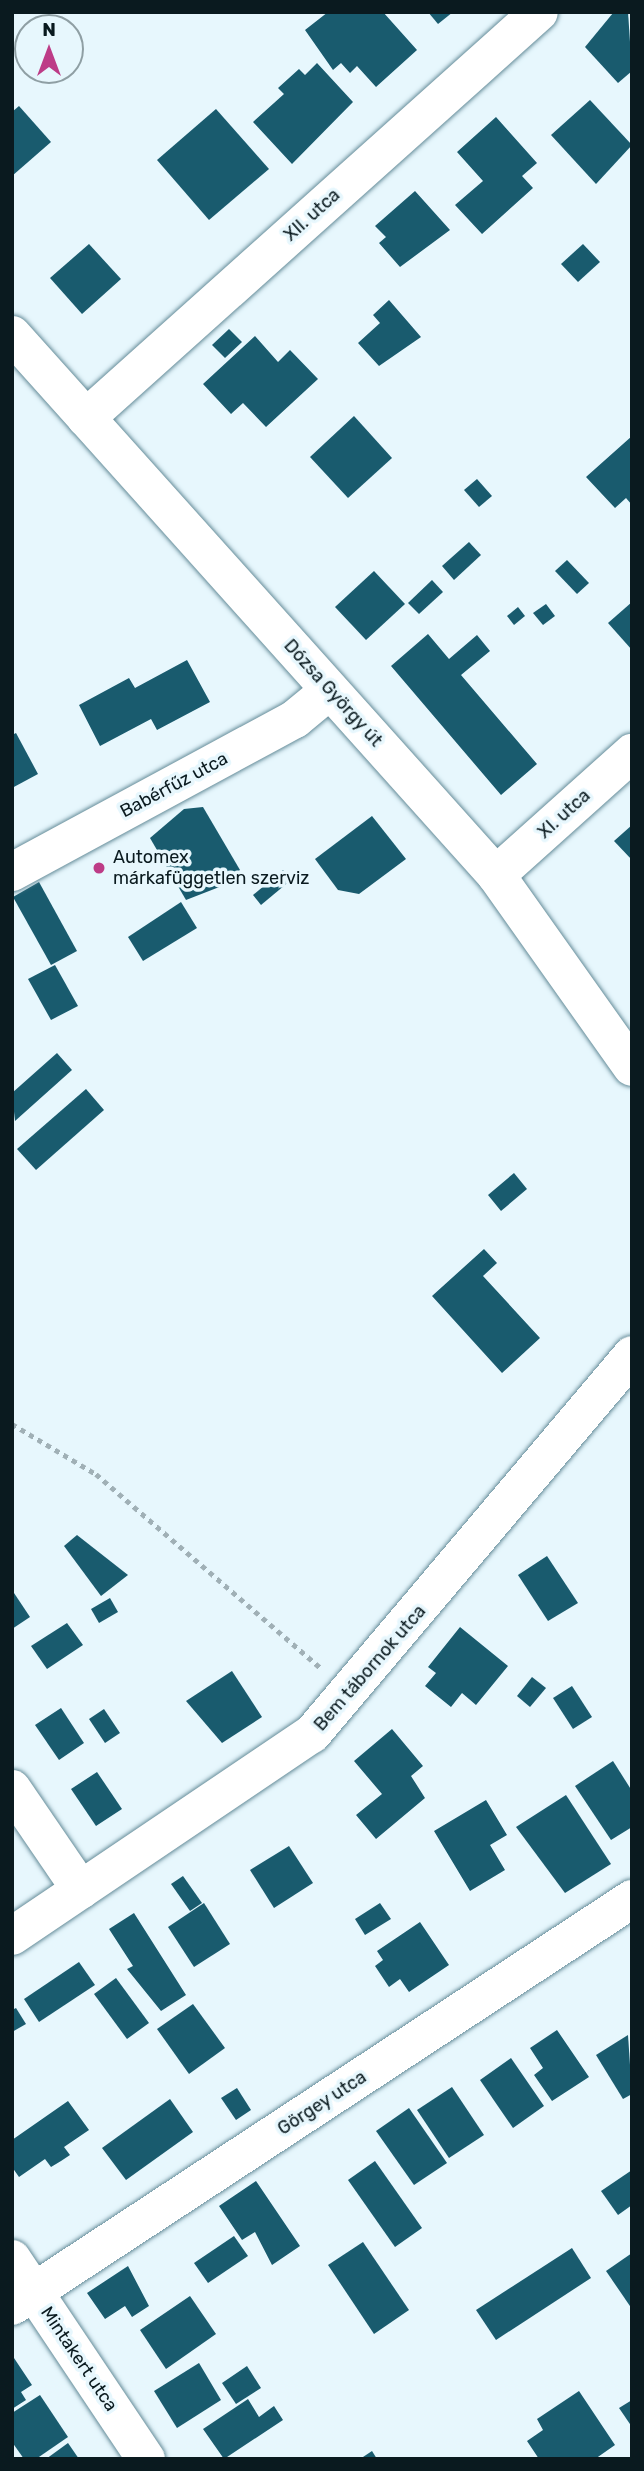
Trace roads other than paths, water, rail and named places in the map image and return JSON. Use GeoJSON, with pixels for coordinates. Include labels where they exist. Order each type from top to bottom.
{"type":"FeatureCollection","features":[{"type":"Feature","properties":{"kind":"street","name":"XII. utca"},"geometry":{"type":"LineString","coordinates":[[86,418],[539,12]]}},
{"type":"Feature","properties":{"kind":"street","name":"Dózsa György út"},"geometry":{"type":"LineString","coordinates":[[12,335],[496,875],[632,1067]]}},
{"type":"Feature","properties":{"kind":"street","name":"Babérfűz utca"},"geometry":{"type":"LineString","coordinates":[[12,872],[295,719],[330,690]]}},
{"type":"Feature","properties":{"kind":"street","name":"XI. utca"},"geometry":{"type":"LineString","coordinates":[[496,875],[632,753]]}},
{"type":"Feature","properties":{"kind":"street","name":"Bem tábornok utca"},"geometry":{"type":"LineString","coordinates":[[12,1936],[277,1763],[351,1694],[632,1355]]}},
{"type":"Feature","properties":{"kind":"street"},"geometry":{"type":"LineString","coordinates":[[12,1789],[81,1890]]}},
{"type":"Feature","properties":{"kind":"street","name":"Görgey utca"},"geometry":{"type":"LineString","coordinates":[[23,2299],[632,1899]]}},
{"type":"Feature","properties":{"kind":"street","name":"Mintakert utca"},"geometry":{"type":"LineString","coordinates":[[12,2259],[23,2299],[145,2459]]}},
{"type":"Feature","properties":{"kind":"place","name":"Automex márkafüggetlen szerviz"},"geometry":{"type":"Point","coordinates":[99,868]}}]}
